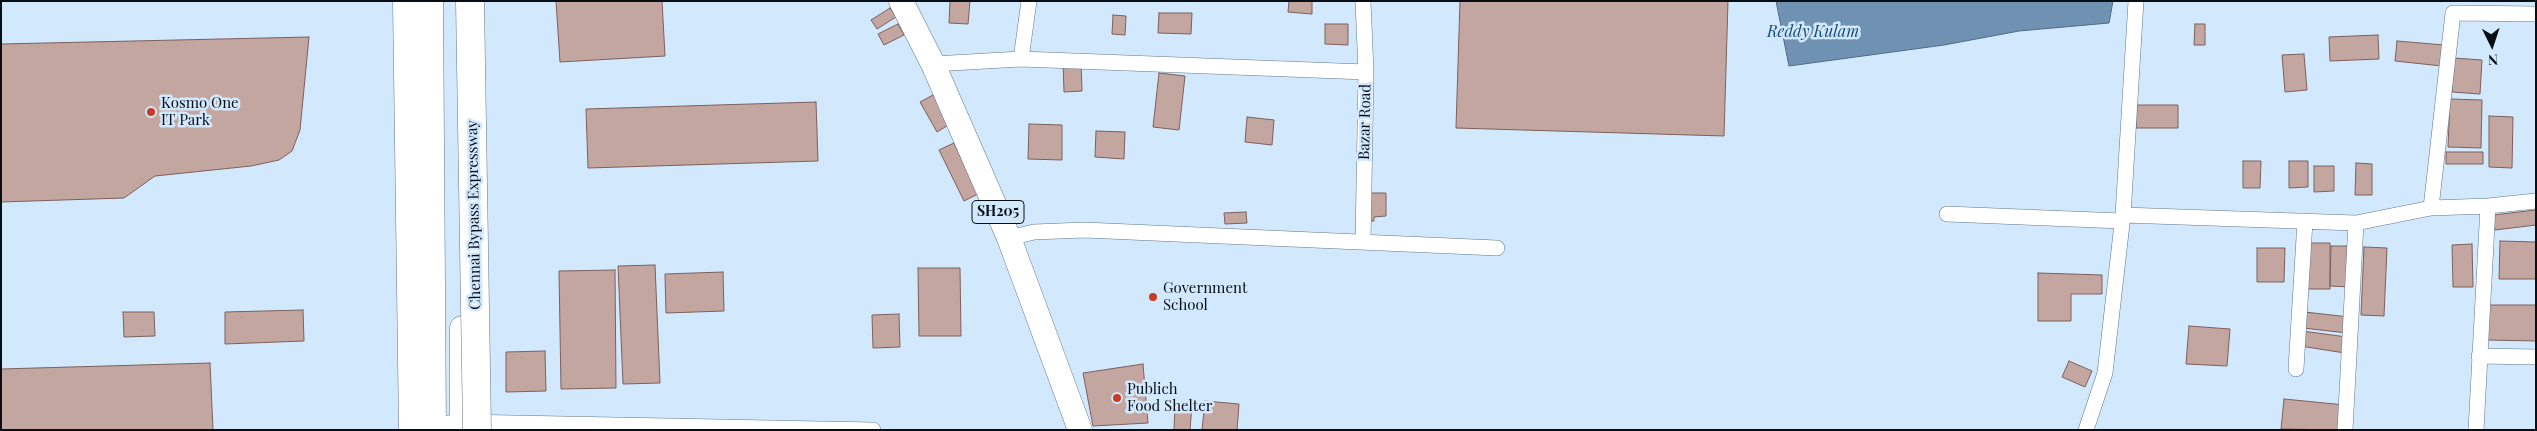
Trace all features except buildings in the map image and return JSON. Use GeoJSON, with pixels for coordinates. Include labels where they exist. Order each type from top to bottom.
{"type":"FeatureCollection","features":[{"type":"Feature","properties":{"kind":"highway"},"geometry":{"type":"LineString","coordinates":[[407,1],[427,428]]}},
{"type":"Feature","properties":{"kind":"highway","name":"Chennai Bypass Expressway"},"geometry":{"type":"LineString","coordinates":[[467,427],[470,1]]}},
{"type":"Feature","properties":{"kind":"main road"},"geometry":{"type":"LineString","coordinates":[[427,428],[431,1]]}},
{"type":"Feature","properties":{"kind":"main road"},"geometry":{"type":"LineString","coordinates":[[457,1],[467,427]]}},
{"type":"Feature","properties":{"kind":"main road","name":"SH205"},"geometry":{"type":"LineString","coordinates":[[901,1],[933,64],[1009,238],[1080,430]]}},
{"type":"Feature","properties":{"kind":"street"},"geometry":{"type":"LineString","coordinates":[[1021,59],[1029,1]]}},
{"type":"Feature","properties":{"kind":"street","name":"Bazar Road"},"geometry":{"type":"LineString","coordinates":[[1363,1],[1366,72],[1363,242]]}},
{"type":"Feature","properties":{"kind":"street"},"geometry":{"type":"LineString","coordinates":[[2086,430],[2105,373],[2122,218],[2136,1]]}},
{"type":"Feature","properties":{"kind":"street"},"geometry":{"type":"LineString","coordinates":[[2430,208],[2454,7],[2536,14]]}},
{"type":"Feature","properties":{"kind":"street"},"geometry":{"type":"LineString","coordinates":[[933,64],[1021,59],[1366,72]]}},
{"type":"Feature","properties":{"kind":"street"},"geometry":{"type":"LineString","coordinates":[[1947,214],[2356,222],[2430,208],[2488,206],[2536,200]]}},
{"type":"Feature","properties":{"kind":"street"},"geometry":{"type":"LineString","coordinates":[[2476,430],[2488,206]]}},
{"type":"Feature","properties":{"kind":"street"},"geometry":{"type":"LineString","coordinates":[[2296,369],[2305,221]]}},
{"type":"Feature","properties":{"kind":"street"},"geometry":{"type":"LineString","coordinates":[[2345,430],[2356,222]]}},
{"type":"Feature","properties":{"kind":"street"},"geometry":{"type":"LineString","coordinates":[[1009,238],[1034,232],[1084,230],[1497,248]]}},
{"type":"Feature","properties":{"kind":"street"},"geometry":{"type":"LineString","coordinates":[[2479,356],[2536,357]]}},
{"type":"Feature","properties":{"kind":"street"},"geometry":{"type":"LineString","coordinates":[[427,428],[873,430]]}},
{"type":"Feature","properties":{"kind":"water","name":"Reddy Kulam"},"geometry":{"type":"Polygon","coordinates":[[[1776,1],[2113,1],[2109,23],[2019,31],[1944,45],[1789,66],[1776,1]]]}},
{"type":"Feature","properties":{"kind":"place","name":"Kosmo One IT Park"},"geometry":{"type":"Point","coordinates":[151,112]}},
{"type":"Feature","properties":{"kind":"place","name":"Government School"},"geometry":{"type":"Point","coordinates":[1153,297]}},
{"type":"Feature","properties":{"kind":"place","name":"Publich Food Shelter"},"geometry":{"type":"Point","coordinates":[1117,398]}}]}
